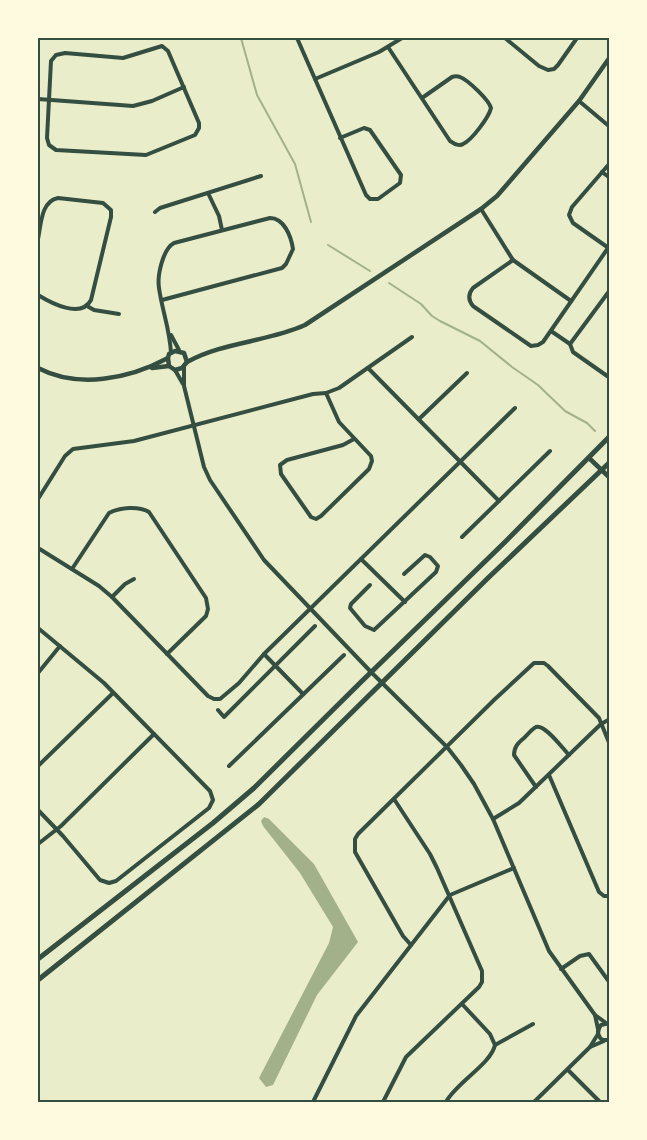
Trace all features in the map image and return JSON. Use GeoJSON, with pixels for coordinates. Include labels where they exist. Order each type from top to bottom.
{"type":"FeatureCollection","features":[{"type":"Feature","properties":{"kind":"main road"},"geometry":{"type":"LineString","coordinates":[[38,959],[244,797],[478,570],[610,436]]}},
{"type":"Feature","properties":{"kind":"main road"},"geometry":{"type":"LineString","coordinates":[[38,980],[242,819],[383,683],[488,578],[610,462]]}},
{"type":"Feature","properties":{"kind":"street"},"geometry":{"type":"LineString","coordinates":[[297,38],[340,138],[368,197],[372,200],[378,198],[400,183],[401,175],[372,131],[364,128],[340,138]]}},
{"type":"Feature","properties":{"kind":"street"},"geometry":{"type":"LineString","coordinates":[[315,79],[388,47],[402,38]]}},
{"type":"Feature","properties":{"kind":"street"},"geometry":{"type":"LineString","coordinates":[[505,38],[539,66],[548,70],[554,69],[558,65],[577,38]]}},
{"type":"Feature","properties":{"kind":"street"},"geometry":{"type":"LineString","coordinates":[[162,46],[168,51],[184,87],[199,123],[198,131],[192,136],[146,155],[53,149],[49,145],[47,138],[49,99],[51,61],[56,55],[65,53],[123,58],[162,46]]}},
{"type":"Feature","properties":{"kind":"street"},"geometry":{"type":"LineString","coordinates":[[388,47],[422,98],[450,140],[459,145],[468,140],[491,111],[490,104],[459,76],[452,77],[422,98]]}},
{"type":"Feature","properties":{"kind":"street"},"geometry":{"type":"LineString","coordinates":[[608,1023],[595,1015],[549,950],[493,819],[474,784],[447,747],[371,672],[258,554],[210,480],[204,467],[184,386],[184,367],[187,362],[204,354],[284,333],[305,325],[481,209],[508,185],[580,101],[610,57]]}},
{"type":"Feature","properties":{"kind":"street"},"geometry":{"type":"LineString","coordinates":[[38,99],[132,106],[184,87]]}},
{"type":"Feature","properties":{"kind":"street"},"geometry":{"type":"LineString","coordinates":[[580,101],[610,127]]}},
{"type":"Feature","properties":{"kind":"street"},"geometry":{"type":"LineString","coordinates":[[513,260],[473,288],[469,296],[471,304],[531,346],[541,344],[609,248],[573,224],[569,215],[572,207],[610,163]]}},
{"type":"Feature","properties":{"kind":"street"},"geometry":{"type":"LineString","coordinates":[[602,172],[610,178]]}},
{"type":"Feature","properties":{"kind":"street"},"geometry":{"type":"LineString","coordinates":[[155,212],[160,208],[262,176]]}},
{"type":"Feature","properties":{"kind":"street"},"geometry":{"type":"LineString","coordinates":[[208,193],[222,230]]}},
{"type":"Feature","properties":{"kind":"street"},"geometry":{"type":"LineString","coordinates":[[38,239],[45,207],[52,199],[103,203],[109,208],[112,217],[91,300],[87,306],[79,309],[56,306],[38,295]]}},
{"type":"Feature","properties":{"kind":"street"},"geometry":{"type":"LineString","coordinates":[[481,209],[513,260],[571,301]]}},
{"type":"Feature","properties":{"kind":"street"},"geometry":{"type":"LineString","coordinates":[[38,370],[64,378],[88,380],[108,378],[146,368],[168,358],[171,353],[169,328],[162,300],[159,288],[159,278],[168,247],[174,243],[270,218],[275,218],[284,224],[292,244],[292,251],[286,264],[278,270],[162,300]]}},
{"type":"Feature","properties":{"kind":"street"},"geometry":{"type":"LineString","coordinates":[[570,344],[610,290]]}},
{"type":"Feature","properties":{"kind":"street"},"geometry":{"type":"LineString","coordinates":[[87,306],[94,310],[119,314]]}},
{"type":"Feature","properties":{"kind":"street"},"geometry":{"type":"LineString","coordinates":[[169,328],[179,350],[185,354],[204,354]]}},
{"type":"Feature","properties":{"kind":"street"},"geometry":{"type":"LineString","coordinates":[[550,331],[570,344],[573,352],[610,378]]}},
{"type":"Feature","properties":{"kind":"street"},"geometry":{"type":"LineString","coordinates":[[38,499],[65,456],[73,449],[134,441],[313,394],[326,393],[338,388],[412,337]]}},
{"type":"Feature","properties":{"kind":"street"},"geometry":{"type":"LineString","coordinates":[[171,353],[179,350]]}},
{"type":"Feature","properties":{"kind":"street"},"geometry":{"type":"LineString","coordinates":[[185,354],[187,362]]}},
{"type":"Feature","properties":{"kind":"street"},"geometry":{"type":"LineString","coordinates":[[168,358],[169,366]]}},
{"type":"Feature","properties":{"kind":"street"},"geometry":{"type":"LineString","coordinates":[[146,368],[169,366],[175,370],[184,386]]}},
{"type":"Feature","properties":{"kind":"street"},"geometry":{"type":"LineString","coordinates":[[175,370],[184,367]]}},
{"type":"Feature","properties":{"kind":"street"},"geometry":{"type":"LineString","coordinates":[[368,368],[499,501]]}},
{"type":"Feature","properties":{"kind":"street"},"geometry":{"type":"LineString","coordinates":[[419,419],[467,373]]}},
{"type":"Feature","properties":{"kind":"street"},"geometry":{"type":"LineString","coordinates":[[326,393],[338,419],[370,456],[372,461],[371,466],[322,516],[316,519],[311,517],[281,474],[280,466],[287,460],[343,445],[354,439]]}},
{"type":"Feature","properties":{"kind":"street"},"geometry":{"type":"LineString","coordinates":[[38,548],[112,597],[208,696],[217,700],[225,696],[264,654],[515,408]]}},
{"type":"Feature","properties":{"kind":"street"},"geometry":{"type":"LineString","coordinates":[[462,536],[550,451]]}},
{"type":"Feature","properties":{"kind":"street"},"geometry":{"type":"LineString","coordinates":[[589,458],[610,478]]}},
{"type":"Feature","properties":{"kind":"street"},"geometry":{"type":"LineString","coordinates":[[72,569],[109,513],[116,510],[137,508],[149,512],[206,598],[208,605],[206,616],[167,654]]}},
{"type":"Feature","properties":{"kind":"street"},"geometry":{"type":"LineString","coordinates":[[370,585],[351,604],[350,608],[369,629],[376,630],[436,572],[438,566],[430,557],[425,555],[404,574]]}},
{"type":"Feature","properties":{"kind":"street"},"geometry":{"type":"LineString","coordinates":[[362,559],[405,602]]}},
{"type":"Feature","properties":{"kind":"street"},"geometry":{"type":"LineString","coordinates":[[112,597],[125,584],[134,579]]}},
{"type":"Feature","properties":{"kind":"street"},"geometry":{"type":"LineString","coordinates":[[218,710],[224,717],[315,626]]}},
{"type":"Feature","properties":{"kind":"street"},"geometry":{"type":"LineString","coordinates":[[38,628],[104,683],[210,791],[214,800],[209,808],[111,883],[100,880],[57,829],[38,810]]}},
{"type":"Feature","properties":{"kind":"street"},"geometry":{"type":"LineString","coordinates":[[38,674],[60,646]]}},
{"type":"Feature","properties":{"kind":"street"},"geometry":{"type":"LineString","coordinates":[[264,654],[303,694]]}},
{"type":"Feature","properties":{"kind":"street"},"geometry":{"type":"LineString","coordinates":[[230,766],[344,655]]}},
{"type":"Feature","properties":{"kind":"street"},"geometry":{"type":"LineString","coordinates":[[411,945],[403,936],[355,852],[354,846],[358,834],[529,666],[539,662],[544,663],[552,670],[599,718],[610,745]]}},
{"type":"Feature","properties":{"kind":"street"},"geometry":{"type":"LineString","coordinates":[[38,766],[113,693]]}},
{"type":"Feature","properties":{"kind":"street"},"geometry":{"type":"LineString","coordinates":[[493,819],[519,803],[601,724],[610,719]]}},
{"type":"Feature","properties":{"kind":"street"},"geometry":{"type":"LineString","coordinates":[[536,787],[514,755],[514,748],[519,742],[534,728],[540,727],[546,730],[569,755]]}},
{"type":"Feature","properties":{"kind":"street"},"geometry":{"type":"LineString","coordinates":[[38,844],[57,829],[154,734]]}},
{"type":"Feature","properties":{"kind":"street"},"geometry":{"type":"LineString","coordinates":[[549,775],[599,892],[604,896],[610,896]]}},
{"type":"Feature","properties":{"kind":"street"},"geometry":{"type":"LineString","coordinates":[[383,1102],[406,1057],[462,1004],[482,982],[482,971],[450,895],[430,854],[394,799]]}},
{"type":"Feature","properties":{"kind":"street"},"geometry":{"type":"LineString","coordinates":[[314,1102],[356,1016],[450,895],[514,868]]}},
{"type":"Feature","properties":{"kind":"street"},"geometry":{"type":"LineString","coordinates":[[561,969],[580,956],[590,955],[610,983]]}},
{"type":"Feature","properties":{"kind":"street"},"geometry":{"type":"LineString","coordinates":[[462,1004],[490,1034],[495,1045]]}},
{"type":"Feature","properties":{"kind":"street"},"geometry":{"type":"LineString","coordinates":[[595,1015],[600,1038],[607,1041]]}},
{"type":"Feature","properties":{"kind":"street"},"geometry":{"type":"LineString","coordinates":[[534,1102],[590,1047],[601,1025],[608,1023]]}},
{"type":"Feature","properties":{"kind":"street"},"geometry":{"type":"LineString","coordinates":[[446,1102],[453,1091],[491,1054],[495,1045],[533,1024]]}},
{"type":"Feature","properties":{"kind":"street"},"geometry":{"type":"LineString","coordinates":[[590,1047],[607,1041]]}},
{"type":"Feature","properties":{"kind":"street"},"geometry":{"type":"LineString","coordinates":[[568,1070],[600,1102]]}},
{"type":"Feature","properties":{"kind":"shaded area"},"geometry":{"type":"Polygon","coordinates":[[[264,817],[269,819],[314,864],[358,942],[317,995],[273,1085],[266,1087],[259,1078],[329,943],[333,927],[300,873],[263,826],[261,821],[264,817]]]}},
{"type":"Feature","properties":{"kind":"waterway"},"geometry":{"type":"LineString","coordinates":[[241,38],[257,95],[295,164],[311,222]]}},
{"type":"Feature","properties":{"kind":"waterway"},"geometry":{"type":"LineString","coordinates":[[328,245],[370,271]]}},
{"type":"Feature","properties":{"kind":"waterway"},"geometry":{"type":"LineString","coordinates":[[389,283],[421,304],[432,316],[480,341],[538,385],[565,411],[587,423],[595,431]]}}]}
